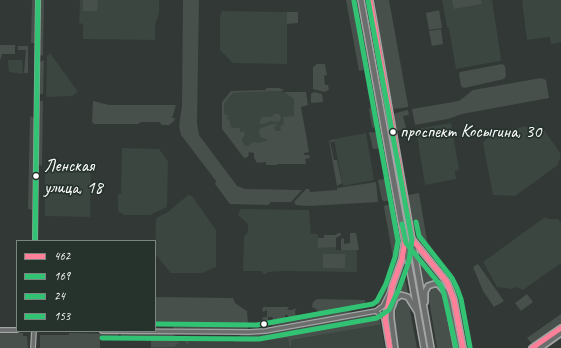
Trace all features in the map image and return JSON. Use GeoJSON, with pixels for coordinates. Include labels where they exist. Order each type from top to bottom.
{"type":"FeatureCollection","features":[{"type":"Feature","properties":{"kind":"main road"},"geometry":{"type":"LineString","coordinates":[[361,0],[424,348]]}},
{"type":"Feature","properties":{"kind":"main road"},"geometry":{"type":"LineString","coordinates":[[370,0],[431,348]]}},
{"type":"Feature","properties":{"kind":"main road"},"geometry":{"type":"LineString","coordinates":[[412,239],[447,282],[451,291],[463,348]]}},
{"type":"Feature","properties":{"kind":"main road"},"geometry":{"type":"LineString","coordinates":[[390,348],[385,319],[392,287],[402,259],[405,241]]}},
{"type":"Feature","properties":{"kind":"main road"},"geometry":{"type":"LineString","coordinates":[[425,313],[425,292],[430,284],[438,284],[445,292],[448,301],[457,348]]}},
{"type":"Feature","properties":{"kind":"main road"},"geometry":{"type":"LineString","coordinates":[[395,348],[391,310],[395,300],[401,295],[408,297],[419,315]]}},
{"type":"Feature","properties":{"kind":"main road"},"geometry":{"type":"LineString","coordinates":[[532,348],[561,328]]}},
{"type":"Feature","properties":{"kind":"main road"},"geometry":{"type":"LineString","coordinates":[[540,348],[561,333]]}},
{"type":"Feature","properties":{"kind":"street"},"geometry":{"type":"LineString","coordinates":[[35,240],[38,0]]}},
{"type":"Feature","properties":{"kind":"street"},"geometry":{"type":"LineString","coordinates":[[156,331],[254,332],[376,311],[383,306],[392,287]]}},
{"type":"Feature","properties":{"kind":"street"},"geometry":{"type":"LineString","coordinates":[[376,311],[385,319]]}},
{"type":"Feature","properties":{"kind":"street"},"geometry":{"type":"LineString","coordinates":[[0,330],[16,330]]}},
{"type":"Feature","properties":{"kind":"street"},"geometry":{"type":"LineString","coordinates":[[34,332],[34,348]]}},
{"type":"Feature","properties":{"kind":"shaded area"},"geometry":{"type":"Polygon","coordinates":[[[32,0],[35,0],[35,43],[31,43],[32,0]]]}},
{"type":"Feature","properties":{"kind":"shaded area"},"geometry":{"type":"Polygon","coordinates":[[[41,0],[44,0],[43,56],[40,55],[41,0]]]}},
{"type":"Feature","properties":{"kind":"shaded area"},"geometry":{"type":"Polygon","coordinates":[[[80,0],[159,0],[159,13],[155,25],[155,40],[83,39],[83,24],[79,23],[80,0]]]}},
{"type":"Feature","properties":{"kind":"shaded area"},"geometry":{"type":"Polygon","coordinates":[[[83,0],[98,0],[97,11],[83,11],[83,0]]]}},
{"type":"Feature","properties":{"kind":"shaded area"},"geometry":{"type":"Polygon","coordinates":[[[183,0],[199,0],[197,123],[199,135],[237,186],[245,189],[302,190],[291,202],[271,202],[268,205],[230,204],[215,184],[216,181],[181,135],[179,126],[182,106],[183,0]]]}},
{"type":"Feature","properties":{"kind":"shaded area"},"geometry":{"type":"Polygon","coordinates":[[[346,0],[355,0],[369,69],[359,71],[346,0]]]}},
{"type":"Feature","properties":{"kind":"shaded area"},"geometry":{"type":"Polygon","coordinates":[[[375,0],[389,0],[408,107],[393,108],[375,0]]]}},
{"type":"Feature","properties":{"kind":"shaded area"},"geometry":{"type":"Polygon","coordinates":[[[442,0],[492,0],[501,59],[500,61],[456,69],[442,0]]]}},
{"type":"Feature","properties":{"kind":"shaded area"},"geometry":{"type":"Polygon","coordinates":[[[452,0],[481,0],[482,4],[454,9],[452,0]]]}},
{"type":"Feature","properties":{"kind":"shaded area"},"geometry":{"type":"Polygon","coordinates":[[[523,0],[561,0],[561,42],[551,44],[550,37],[527,40],[523,0]]]}},
{"type":"Feature","properties":{"kind":"shaded area"},"geometry":{"type":"Polygon","coordinates":[[[439,10],[442,28],[429,30],[426,13],[439,10]]]}},
{"type":"Feature","properties":{"kind":"shaded area"},"geometry":{"type":"Polygon","coordinates":[[[222,11],[287,12],[287,64],[233,63],[220,50],[220,16],[222,11]]]}},
{"type":"Feature","properties":{"kind":"shaded area"},"geometry":{"type":"Polygon","coordinates":[[[287,12],[298,12],[298,23],[287,24],[287,12]]]}},
{"type":"Feature","properties":{"kind":"shaded area"},"geometry":{"type":"Polygon","coordinates":[[[441,29],[443,44],[432,46],[429,31],[441,29]]]}},
{"type":"Feature","properties":{"kind":"shaded area"},"geometry":{"type":"Polygon","coordinates":[[[0,45],[15,45],[15,54],[2,54],[0,61],[0,45]]]}},
{"type":"Feature","properties":{"kind":"shaded area"},"geometry":{"type":"Polygon","coordinates":[[[18,46],[28,46],[28,73],[24,73],[26,50],[18,50],[18,46]]]}},
{"type":"Feature","properties":{"kind":"shaded area"},"geometry":{"type":"Polygon","coordinates":[[[50,53],[78,92],[72,96],[46,97],[47,56],[50,53]]]}},
{"type":"Feature","properties":{"kind":"shaded area"},"geometry":{"type":"Polygon","coordinates":[[[8,60],[22,60],[23,74],[9,72],[8,60]]]}},
{"type":"Feature","properties":{"kind":"shaded area"},"geometry":{"type":"Polygon","coordinates":[[[44,60],[43,94],[40,94],[40,62],[44,60]]]}},
{"type":"Feature","properties":{"kind":"shaded area"},"geometry":{"type":"Polygon","coordinates":[[[317,64],[325,64],[327,75],[324,76],[325,85],[328,85],[329,90],[324,92],[313,89],[313,67],[317,64]]]}},
{"type":"Feature","properties":{"kind":"shaded area"},"geometry":{"type":"Polygon","coordinates":[[[502,64],[505,66],[506,76],[504,79],[464,88],[461,86],[460,72],[502,64]]]}},
{"type":"Feature","properties":{"kind":"shaded area"},"geometry":{"type":"Polygon","coordinates":[[[541,78],[546,80],[549,98],[462,114],[448,119],[415,125],[412,109],[459,101],[473,90],[541,78]]]}},
{"type":"Feature","properties":{"kind":"shaded area"},"geometry":{"type":"Polygon","coordinates":[[[371,79],[379,124],[374,128],[372,127],[369,110],[370,107],[374,105],[370,81],[371,79]]]}},
{"type":"Feature","properties":{"kind":"shaded area"},"geometry":{"type":"Polygon","coordinates":[[[266,88],[279,88],[284,90],[233,93],[224,104],[224,114],[229,116],[226,118],[230,121],[232,128],[240,128],[240,132],[244,132],[245,134],[241,139],[245,144],[244,146],[248,146],[253,142],[257,143],[267,141],[266,139],[260,137],[259,130],[261,128],[276,124],[277,125],[274,127],[276,131],[279,131],[281,130],[280,127],[284,123],[283,117],[294,116],[294,99],[284,92],[306,92],[308,105],[301,107],[309,152],[304,153],[304,155],[309,155],[310,158],[305,159],[306,164],[266,165],[266,162],[257,163],[254,158],[254,153],[249,152],[248,157],[244,158],[222,129],[222,102],[231,91],[266,90],[266,88]]]}},
{"type":"Feature","properties":{"kind":"shaded area"},"geometry":{"type":"Polygon","coordinates":[[[281,91],[297,97],[298,134],[249,151],[224,129],[224,104],[233,93],[281,91]]]}},
{"type":"Feature","properties":{"kind":"shaded area"},"geometry":{"type":"Polygon","coordinates":[[[314,92],[322,94],[323,102],[311,103],[311,94],[314,92]]]}},
{"type":"Feature","properties":{"kind":"shaded area"},"geometry":{"type":"Polygon","coordinates":[[[39,101],[43,101],[42,166],[39,165],[39,101]]]}},
{"type":"Feature","properties":{"kind":"shaded area"},"geometry":{"type":"Polygon","coordinates":[[[93,101],[109,105],[176,105],[172,118],[175,118],[169,125],[162,125],[159,122],[141,122],[138,124],[94,124],[92,122],[93,101]]]}},
{"type":"Feature","properties":{"kind":"shaded area"},"geometry":{"type":"Polygon","coordinates":[[[408,110],[409,115],[403,116],[407,129],[397,131],[394,115],[396,113],[408,110]]]}},
{"type":"Feature","properties":{"kind":"shaded area"},"geometry":{"type":"Polygon","coordinates":[[[274,114],[279,114],[281,117],[280,121],[270,121],[260,124],[262,117],[272,117],[274,114]]]}},
{"type":"Feature","properties":{"kind":"shaded area"},"geometry":{"type":"Polygon","coordinates":[[[30,116],[34,118],[33,210],[28,209],[30,116]]]}},
{"type":"Feature","properties":{"kind":"shaded area"},"geometry":{"type":"Polygon","coordinates":[[[451,123],[459,170],[455,171],[456,179],[425,185],[416,129],[451,123]]]}},
{"type":"Feature","properties":{"kind":"shaded area"},"geometry":{"type":"Polygon","coordinates":[[[534,125],[544,130],[561,154],[558,165],[515,196],[493,195],[483,143],[493,132],[534,125]]]}},
{"type":"Feature","properties":{"kind":"shaded area"},"geometry":{"type":"Polygon","coordinates":[[[369,132],[380,133],[383,148],[373,149],[369,132]]]}},
{"type":"Feature","properties":{"kind":"shaded area"},"geometry":{"type":"Polygon","coordinates":[[[366,133],[374,180],[343,186],[334,139],[366,133]]]}},
{"type":"Feature","properties":{"kind":"shaded area"},"geometry":{"type":"Polygon","coordinates":[[[334,139],[335,141],[330,142],[334,160],[337,160],[342,183],[337,186],[329,141],[334,139]]]}},
{"type":"Feature","properties":{"kind":"shaded area"},"geometry":{"type":"Polygon","coordinates":[[[122,148],[159,149],[168,161],[167,207],[150,215],[124,215],[118,211],[118,194],[121,194],[122,148]]]}},
{"type":"Feature","properties":{"kind":"shaded area"},"geometry":{"type":"Polygon","coordinates":[[[78,163],[91,164],[90,217],[45,216],[45,170],[77,170],[78,163]]]}},
{"type":"Feature","properties":{"kind":"shaded area"},"geometry":{"type":"Polygon","coordinates":[[[388,178],[392,201],[384,201],[382,200],[378,180],[388,178]]]}},
{"type":"Feature","properties":{"kind":"shaded area"},"geometry":{"type":"Polygon","coordinates":[[[376,182],[378,202],[309,206],[296,205],[294,202],[306,189],[309,189],[310,192],[337,190],[337,188],[376,182]]]}},
{"type":"Feature","properties":{"kind":"shaded area"},"geometry":{"type":"Polygon","coordinates":[[[419,193],[430,258],[454,290],[453,290],[417,240],[408,195],[419,193]]]}},
{"type":"Feature","properties":{"kind":"shaded area"},"geometry":{"type":"Polygon","coordinates":[[[188,195],[192,196],[216,230],[216,267],[202,273],[171,273],[156,255],[156,218],[168,212],[188,195]]]}},
{"type":"Feature","properties":{"kind":"shaded area"},"geometry":{"type":"Polygon","coordinates":[[[385,205],[393,205],[399,239],[399,253],[397,265],[383,303],[376,308],[394,263],[384,207],[385,205]]]}},
{"type":"Feature","properties":{"kind":"shaded area"},"geometry":{"type":"Polygon","coordinates":[[[241,209],[309,210],[311,234],[318,234],[318,238],[336,238],[336,250],[357,250],[357,272],[284,271],[268,272],[263,274],[261,271],[243,271],[244,237],[248,232],[248,224],[238,215],[241,209]]]}},
{"type":"Feature","properties":{"kind":"shaded area"},"geometry":{"type":"Polygon","coordinates":[[[545,217],[549,219],[558,219],[561,223],[561,263],[523,290],[517,287],[512,289],[497,287],[483,262],[545,217]]]}},
{"type":"Feature","properties":{"kind":"shaded area"},"geometry":{"type":"Polygon","coordinates":[[[341,233],[341,235],[336,238],[336,247],[318,248],[318,238],[324,238],[324,235],[335,235],[341,233]]]}},
{"type":"Feature","properties":{"kind":"shaded area"},"geometry":{"type":"Polygon","coordinates":[[[350,233],[356,233],[359,250],[341,250],[341,239],[344,238],[344,244],[350,243],[350,233]]]}},
{"type":"Feature","properties":{"kind":"shaded area"},"geometry":{"type":"Polygon","coordinates":[[[323,254],[345,254],[345,268],[323,268],[323,254]]]}},
{"type":"Feature","properties":{"kind":"shaded area"},"geometry":{"type":"Polygon","coordinates":[[[420,259],[442,282],[446,289],[437,282],[430,282],[424,285],[420,259]]]}},
{"type":"Feature","properties":{"kind":"shaded area"},"geometry":{"type":"Polygon","coordinates":[[[478,264],[504,301],[494,307],[483,291],[473,267],[478,264]]]}},
{"type":"Feature","properties":{"kind":"shaded area"},"geometry":{"type":"Polygon","coordinates":[[[403,269],[408,293],[398,294],[391,301],[403,269]]]}},
{"type":"Feature","properties":{"kind":"shaded area"},"geometry":{"type":"Polygon","coordinates":[[[434,287],[439,289],[444,298],[454,348],[437,348],[428,294],[430,289],[434,287]]]}},
{"type":"Feature","properties":{"kind":"shaded area"},"geometry":{"type":"Polygon","coordinates":[[[527,294],[533,302],[521,311],[515,303],[527,294]]]}},
{"type":"Feature","properties":{"kind":"shaded area"},"geometry":{"type":"Polygon","coordinates":[[[156,297],[233,298],[235,303],[247,311],[248,324],[156,323],[156,297]]]}},
{"type":"Feature","properties":{"kind":"shaded area"},"geometry":{"type":"Polygon","coordinates":[[[317,299],[365,300],[365,305],[319,313],[312,307],[313,302],[317,299]]]}},
{"type":"Feature","properties":{"kind":"shaded area"},"geometry":{"type":"Polygon","coordinates":[[[401,299],[406,300],[409,305],[417,348],[399,348],[395,318],[396,304],[401,299]]]}},
{"type":"Feature","properties":{"kind":"shaded area"},"geometry":{"type":"Polygon","coordinates":[[[263,307],[289,307],[287,310],[297,308],[295,311],[296,318],[288,319],[288,315],[285,315],[285,319],[272,322],[273,317],[268,317],[268,322],[263,323],[262,319],[263,317],[267,317],[267,310],[263,312],[263,307]]]}},
{"type":"Feature","properties":{"kind":"shaded area"},"geometry":{"type":"Polygon","coordinates":[[[349,310],[350,313],[273,326],[272,324],[349,310]]]}},
{"type":"Feature","properties":{"kind":"shaded area"},"geometry":{"type":"Polygon","coordinates":[[[375,314],[379,317],[381,326],[379,325],[292,340],[291,346],[289,347],[288,338],[252,342],[234,342],[240,335],[265,333],[375,314]]]}},
{"type":"Feature","properties":{"kind":"shaded area"},"geometry":{"type":"Polygon","coordinates":[[[561,314],[561,324],[533,344],[531,343],[527,338],[561,314]]]}},
{"type":"Feature","properties":{"kind":"shaded area"},"geometry":{"type":"Polygon","coordinates":[[[379,325],[381,326],[385,348],[151,348],[170,347],[177,345],[179,341],[184,341],[188,346],[188,340],[252,342],[288,338],[289,347],[291,346],[292,340],[379,325]]]}},
{"type":"Feature","properties":{"kind":"shaded area"},"geometry":{"type":"Polygon","coordinates":[[[173,327],[248,327],[248,329],[173,329],[173,327]]]}},
{"type":"Feature","properties":{"kind":"shaded area"},"geometry":{"type":"Polygon","coordinates":[[[0,332],[23,333],[23,336],[27,336],[28,348],[0,348],[0,332]]]}},
{"type":"Feature","properties":{"kind":"shaded area"},"geometry":{"type":"Polygon","coordinates":[[[69,333],[118,334],[118,339],[100,339],[100,348],[40,348],[40,335],[69,335],[69,333]]]}},
{"type":"Feature","properties":{"kind":"shaded area"},"geometry":{"type":"Polygon","coordinates":[[[121,334],[173,334],[179,341],[174,347],[151,348],[151,339],[121,339],[121,334]]]}},
{"type":"Feature","properties":{"kind":"shaded area"},"geometry":{"type":"Polygon","coordinates":[[[185,337],[227,337],[229,341],[189,340],[188,346],[184,341],[185,337]]]}},
{"type":"Feature","properties":{"kind":"transit line","name":"153"},"geometry":{"type":"LineString","coordinates":[[35,240],[38,0]]}},
{"type":"Feature","properties":{"kind":"transit line","name":"169"},"geometry":{"type":"LineString","coordinates":[[102,338],[259,339],[377,318],[389,310],[399,289],[409,261],[412,240],[368,0]]}},
{"type":"Feature","properties":{"kind":"transit line","name":"462"},"geometry":{"type":"LineString","coordinates":[[370,0],[412,239],[447,282],[454,300],[463,348]]}},
{"type":"Feature","properties":{"kind":"transit line","name":"24"},"geometry":{"type":"LineString","coordinates":[[156,324],[257,325],[373,304],[377,301],[386,284],[395,257],[398,241],[354,1]]}},
{"type":"Feature","properties":{"kind":"transit line","name":"24"},"geometry":{"type":"LineString","coordinates":[[416,222],[419,236],[452,278],[457,288],[461,299],[470,347]]}},
{"type":"Feature","properties":{"kind":"transit line","name":"169"},"geometry":{"type":"LineString","coordinates":[[402,224],[406,243],[441,286],[456,348]]}},
{"type":"Feature","properties":{"kind":"transit line","name":"462"},"geometry":{"type":"LineString","coordinates":[[390,348],[385,319],[392,287],[402,259],[405,241],[402,226]]}},
{"type":"Feature","properties":{"kind":"transit line","name":"462"},"geometry":{"type":"LineString","coordinates":[[532,348],[561,328]]}},
{"type":"Feature","properties":{"kind":"place","name":"проспект Косыгина, 30"},"geometry":{"type":"Point","coordinates":[393,132]}},
{"type":"Feature","properties":{"kind":"place","name":"Ленская улица, 18"},"geometry":{"type":"Point","coordinates":[36,176]}}]}
